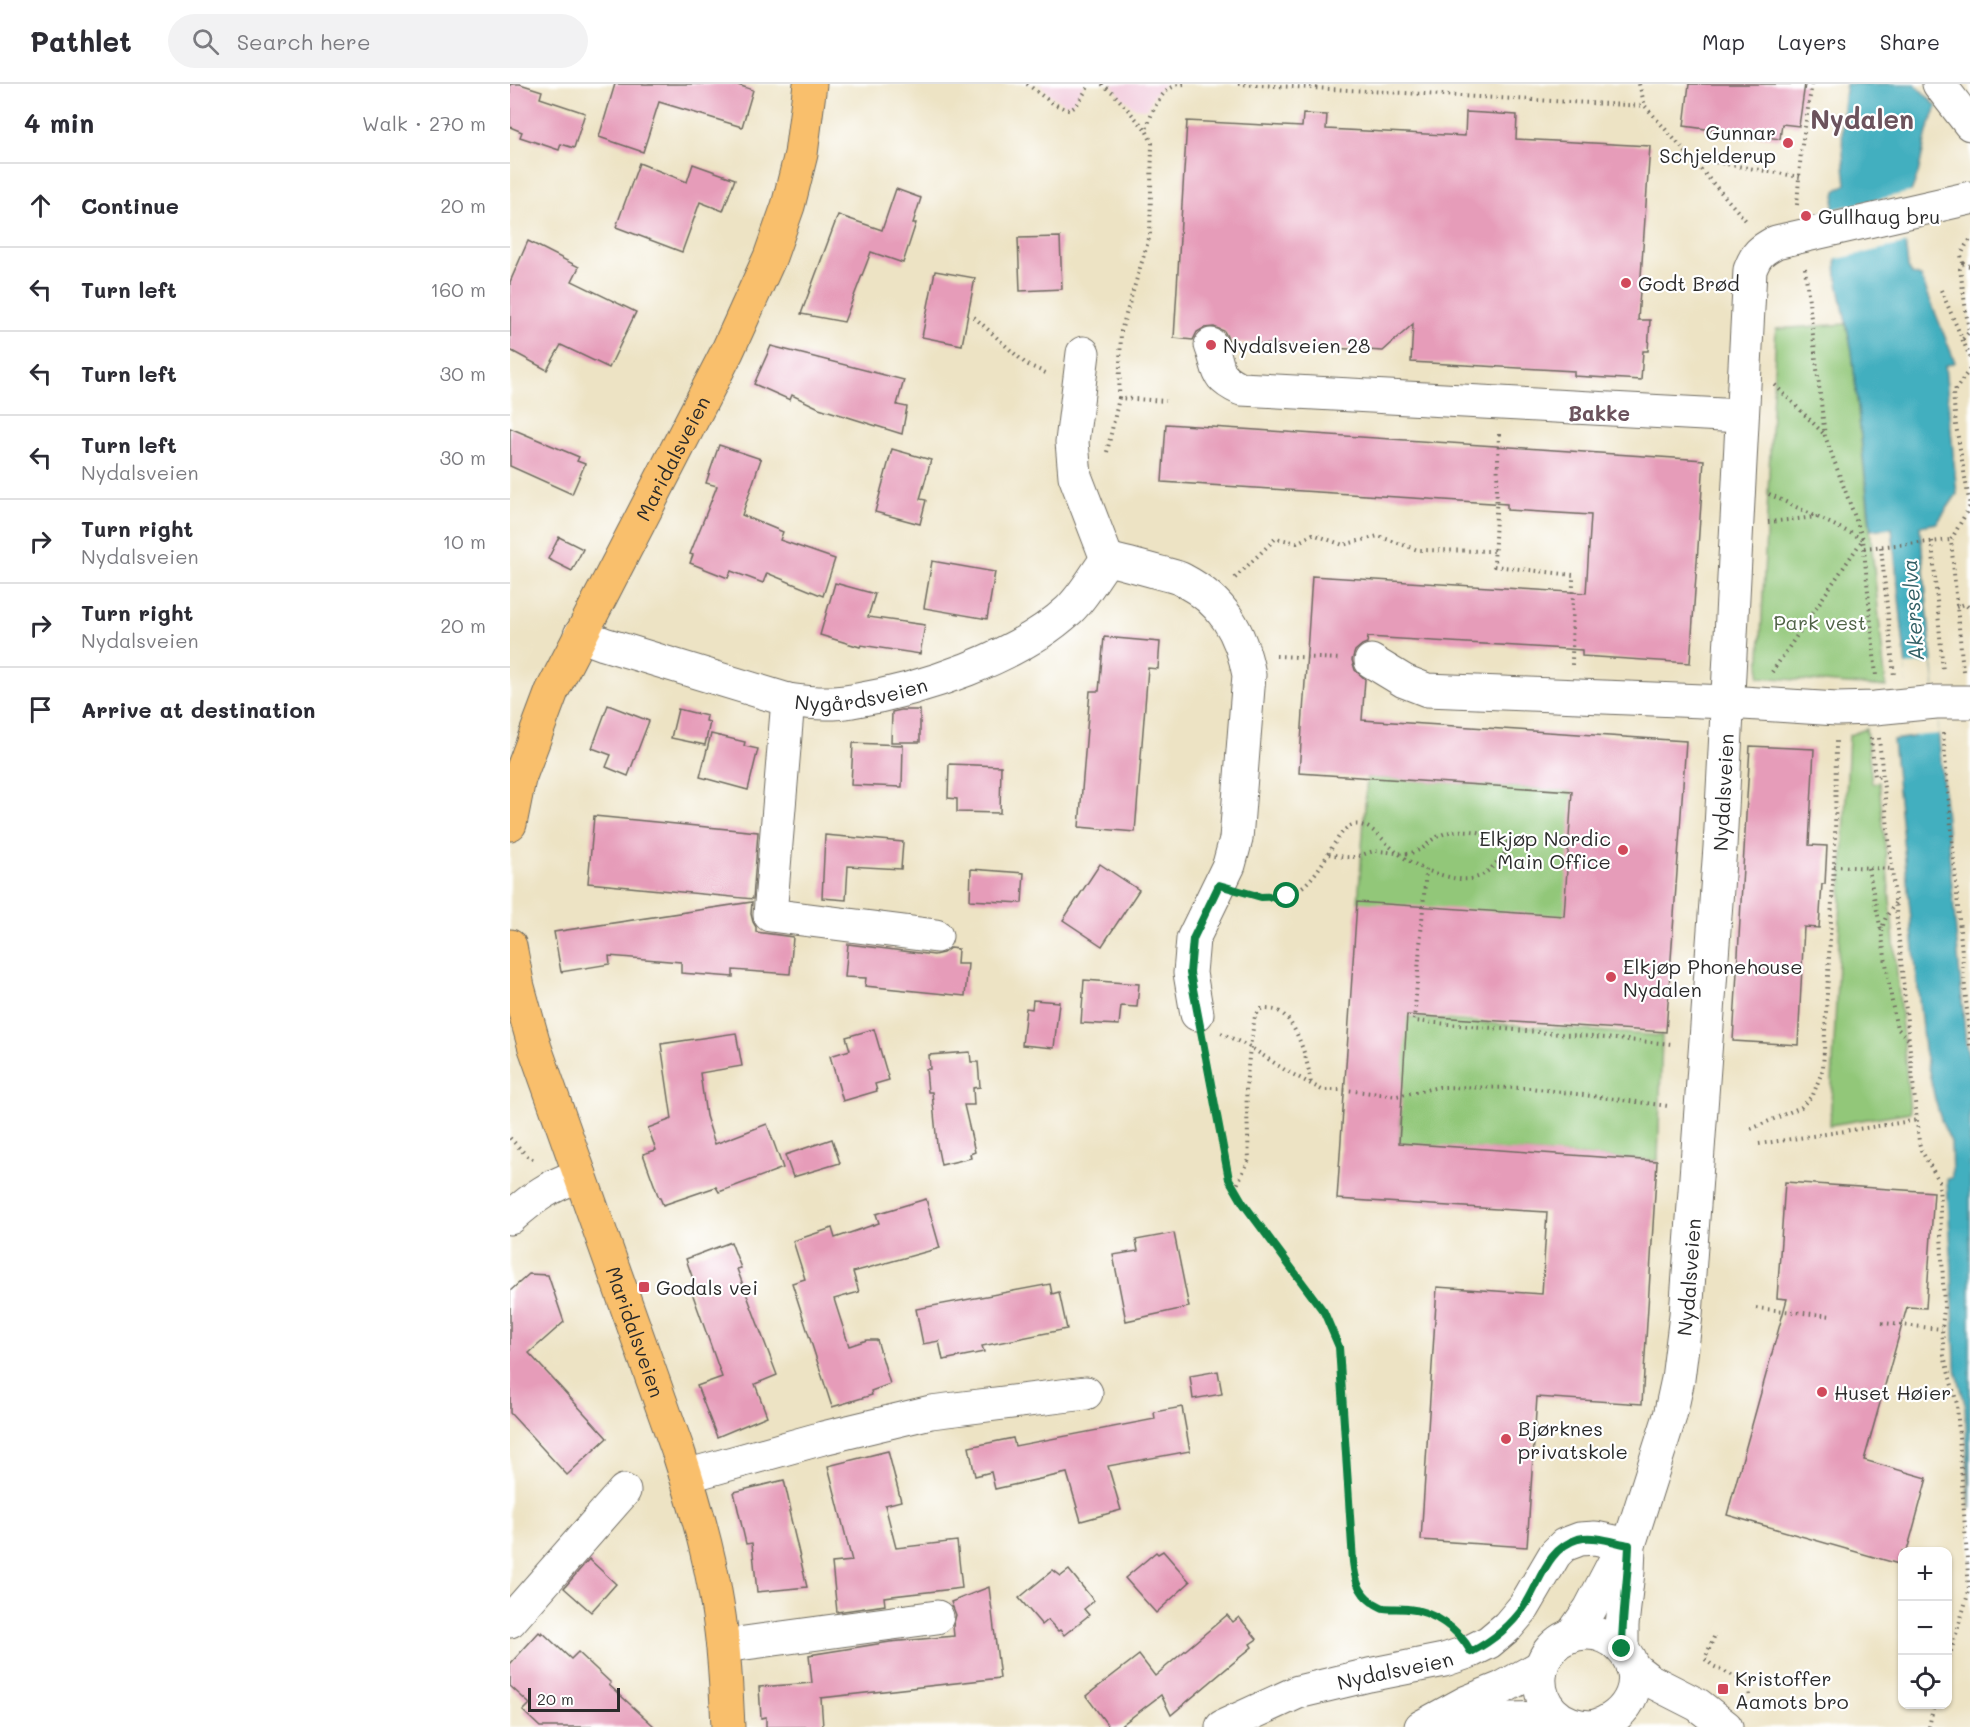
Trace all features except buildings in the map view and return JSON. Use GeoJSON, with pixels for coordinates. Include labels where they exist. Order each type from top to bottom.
{"type":"FeatureCollection","features":[{"type":"Feature","properties":{"kind":"main road","name":"Maridalsveien"},"geometry":{"type":"LineString","coordinates":[[510,824],[519,778],[552,691],[727,352],[770,258],[788,206],[801,154],[810,84]]}},
{"type":"Feature","properties":{"kind":"main road","name":"Maridalsveien"},"geometry":{"type":"LineString","coordinates":[[510,951],[535,1048],[686,1476],[709,1559],[723,1646],[728,1727]]}},
{"type":"Feature","properties":{"kind":"street"},"geometry":{"type":"LineString","coordinates":[[1938,84],[1970,124]]}},
{"type":"Feature","properties":{"kind":"street","name":"Nydalsveien"},"geometry":{"type":"LineString","coordinates":[[1627,1658],[1622,1625],[1629,1545],[1670,1416],[1684,1338],[1720,847],[1750,270],[1754,258],[1762,249],[1776,242],[1970,198]]}},
{"type":"Feature","properties":{"kind":"street"},"geometry":{"type":"LineString","coordinates":[[1211,345],[1218,372],[1226,382],[1241,389],[1741,416]]}},
{"type":"Feature","properties":{"kind":"street"},"geometry":{"type":"LineString","coordinates":[[1083,353],[1072,442],[1075,476],[1107,559],[1181,579],[1212,598],[1234,627],[1244,650],[1249,675],[1236,839],[1229,865],[1193,939],[1190,973],[1198,1020]]}},
{"type":"Feature","properties":{"kind":"street","name":"Nygårdsveien"},"geometry":{"type":"LineString","coordinates":[[580,635],[788,700],[810,703],[850,702],[897,692],[952,675],[1003,653],[1052,625],[1071,608],[1107,559]]}},
{"type":"Feature","properties":{"kind":"street"},"geometry":{"type":"LineString","coordinates":[[1371,661],[1404,681],[1427,690],[1727,702],[1837,709],[1967,692]]}},
{"type":"Feature","properties":{"kind":"street"},"geometry":{"type":"LineString","coordinates":[[788,700],[770,915],[936,936]]}},
{"type":"Feature","properties":{"kind":"street"},"geometry":{"type":"LineString","coordinates":[[510,1218],[550,1186],[580,1174]]}},
{"type":"Feature","properties":{"kind":"street"},"geometry":{"type":"LineString","coordinates":[[686,1476],[823,1438],[931,1412],[1086,1393]]}},
{"type":"Feature","properties":{"kind":"street"},"geometry":{"type":"LineString","coordinates":[[510,1621],[624,1491]]}},
{"type":"Feature","properties":{"kind":"street","name":"Nydalsveien"},"geometry":{"type":"LineString","coordinates":[[1222,1727],[1298,1692],[1471,1652],[1490,1642],[1508,1626],[1524,1607],[1555,1554],[1564,1545],[1580,1539],[1595,1538],[1629,1545]]}},
{"type":"Feature","properties":{"kind":"street","name":"Nydalsveien"},"geometry":{"type":"LineString","coordinates":[[1571,1636],[1590,1609],[1613,1565],[1629,1545]]}},
{"type":"Feature","properties":{"kind":"street"},"geometry":{"type":"LineString","coordinates":[[723,1646],[937,1617]]}},
{"type":"Feature","properties":{"kind":"street"},"geometry":{"type":"LineString","coordinates":[[1627,1658],[1634,1681],[1632,1695],[1616,1718],[1601,1726],[1568,1724],[1551,1711],[1542,1695],[1540,1685],[1542,1666],[1553,1647],[1571,1636],[1590,1633],[1615,1642],[1649,1680],[1698,1705],[1726,1727]]}},
{"type":"Feature","properties":{"kind":"street"},"geometry":{"type":"LineString","coordinates":[[1422,1727],[1467,1702],[1502,1688],[1542,1666]]}},
{"type":"Feature","properties":{"kind":"street"},"geometry":{"type":"LineString","coordinates":[[1422,1727],[1479,1724],[1510,1719],[1558,1718]]}},
{"type":"Feature","properties":{"kind":"path"},"geometry":{"type":"LineString","coordinates":[[1027,84],[1047,99],[1070,110],[1076,106],[1090,84]]}},
{"type":"Feature","properties":{"kind":"path"},"geometry":{"type":"LineString","coordinates":[[1102,84],[1146,130],[1152,143],[1150,235],[1121,331],[1119,398],[1104,462]]}},
{"type":"Feature","properties":{"kind":"path"},"geometry":{"type":"LineString","coordinates":[[1146,130],[1158,99],[1176,85],[1184,84]]}},
{"type":"Feature","properties":{"kind":"path"},"geometry":{"type":"LineString","coordinates":[[1238,84],[1327,87],[1645,106]]}},
{"type":"Feature","properties":{"kind":"path"},"geometry":{"type":"LineString","coordinates":[[1638,84],[1645,106],[1754,229]]}},
{"type":"Feature","properties":{"kind":"path"},"geometry":{"type":"LineString","coordinates":[[1812,84],[1801,151],[1795,220],[1804,235],[1804,255],[1825,436],[1863,539],[1876,678]]}},
{"type":"Feature","properties":{"kind":"path"},"geometry":{"type":"LineString","coordinates":[[1691,158],[1800,177]]}},
{"type":"Feature","properties":{"kind":"path"},"geometry":{"type":"LineString","coordinates":[[1964,264],[1961,255],[1970,240]]}},
{"type":"Feature","properties":{"kind":"path"},"geometry":{"type":"LineString","coordinates":[[1964,264],[1970,266]]}},
{"type":"Feature","properties":{"kind":"path"},"geometry":{"type":"LineString","coordinates":[[1963,339],[1969,332],[1960,269],[1964,264]]}},
{"type":"Feature","properties":{"kind":"path"},"geometry":{"type":"LineString","coordinates":[[1941,290],[1970,357]]}},
{"type":"Feature","properties":{"kind":"path"},"geometry":{"type":"LineString","coordinates":[[974,317],[1026,364],[1079,388]]}},
{"type":"Feature","properties":{"kind":"path"},"geometry":{"type":"LineString","coordinates":[[1967,692],[1956,607],[1951,540],[1970,506],[1956,426],[1953,393],[1970,369]]}},
{"type":"Feature","properties":{"kind":"path"},"geometry":{"type":"LineString","coordinates":[[1773,383],[1825,436]]}},
{"type":"Feature","properties":{"kind":"path"},"geometry":{"type":"LineString","coordinates":[[1119,398],[1166,402]]}},
{"type":"Feature","properties":{"kind":"path"},"geometry":{"type":"LineString","coordinates":[[1500,430],[1494,566],[1573,575],[1571,651]]}},
{"type":"Feature","properties":{"kind":"path"},"geometry":{"type":"LineString","coordinates":[[1760,489],[1863,539]]}},
{"type":"Feature","properties":{"kind":"path"},"geometry":{"type":"LineString","coordinates":[[1758,522],[1818,517]]}},
{"type":"Feature","properties":{"kind":"path"},"geometry":{"type":"LineString","coordinates":[[1254,562],[1276,538],[1297,543],[1313,534],[1343,545],[1378,536],[1418,550],[1494,551]]}},
{"type":"Feature","properties":{"kind":"path"},"geometry":{"type":"LineString","coordinates":[[1771,674],[1863,539]]}},
{"type":"Feature","properties":{"kind":"path"},"geometry":{"type":"LineString","coordinates":[[1864,548],[1951,540]]}},
{"type":"Feature","properties":{"kind":"path"},"geometry":{"type":"LineString","coordinates":[[1925,699],[1932,541]]}},
{"type":"Feature","properties":{"kind":"path"},"geometry":{"type":"LineString","coordinates":[[1881,546],[1925,699],[1968,993],[1970,1046]]}},
{"type":"Feature","properties":{"kind":"path"},"geometry":{"type":"LineString","coordinates":[[1956,607],[1968,602],[1970,609]]}},
{"type":"Feature","properties":{"kind":"path"},"geometry":{"type":"LineString","coordinates":[[1269,655],[1371,661]]}},
{"type":"Feature","properties":{"kind":"path"},"geometry":{"type":"LineString","coordinates":[[1870,736],[1875,777],[1883,776]]}},
{"type":"Feature","properties":{"kind":"path"},"geometry":{"type":"LineString","coordinates":[[1751,1129],[1801,1107],[1813,1095],[1823,1069],[1834,866],[1836,739]]}},
{"type":"Feature","properties":{"kind":"path"},"geometry":{"type":"LineString","coordinates":[[1880,747],[1919,1142],[1939,1180],[1944,1356],[1957,1404],[1968,1591],[1949,1655]]}},
{"type":"Feature","properties":{"kind":"path"},"geometry":{"type":"LineString","coordinates":[[1219,885],[1261,897],[1287,896],[1303,887],[1318,870],[1339,836],[1348,826],[1359,824],[1370,828],[1398,854],[1426,870],[1450,879],[1468,881],[1479,878],[1490,871],[1512,844],[1481,833],[1458,830],[1432,840],[1421,849],[1398,854],[1377,850],[1352,857],[1329,854]]}},
{"type":"Feature","properties":{"kind":"path"},"geometry":{"type":"LineString","coordinates":[[1834,866],[1892,869]]}},
{"type":"Feature","properties":{"kind":"path"},"geometry":{"type":"LineString","coordinates":[[1868,868],[1881,931],[1895,1021],[1897,1028],[1909,1039]]}},
{"type":"Feature","properties":{"kind":"path"},"geometry":{"type":"LineString","coordinates":[[1426,870],[1414,1022],[1672,1044]]}},
{"type":"Feature","properties":{"kind":"path"},"geometry":{"type":"LineString","coordinates":[[1881,931],[1886,917],[1896,903]]}},
{"type":"Feature","properties":{"kind":"path"},"geometry":{"type":"LineString","coordinates":[[1235,1190],[1249,1160],[1246,1087],[1255,1016],[1261,1009],[1277,1010],[1289,1019],[1310,1071],[1311,1084]]}},
{"type":"Feature","properties":{"kind":"path"},"geometry":{"type":"LineString","coordinates":[[1198,1020],[1250,1047],[1285,1070],[1322,1090],[1346,1090],[1397,1096],[1439,1087],[1531,1088],[1668,1106]]}},
{"type":"Feature","properties":{"kind":"path"},"geometry":{"type":"LineString","coordinates":[[1198,1020],[1229,1179],[1243,1203],[1324,1312],[1339,1347],[1356,1583],[1365,1597],[1382,1608],[1410,1609],[1427,1614],[1449,1625],[1465,1641],[1471,1652]]}},
{"type":"Feature","properties":{"kind":"path"},"geometry":{"type":"LineString","coordinates":[[1759,1144],[1918,1120]]}},
{"type":"Feature","properties":{"kind":"path"},"geometry":{"type":"LineString","coordinates":[[510,1137],[527,1156],[542,1165]]}},
{"type":"Feature","properties":{"kind":"path"},"geometry":{"type":"LineString","coordinates":[[1756,1308],[1832,1316]]}},
{"type":"Feature","properties":{"kind":"path"},"geometry":{"type":"LineString","coordinates":[[1882,1323],[1942,1329]]}},
{"type":"Feature","properties":{"kind":"path"},"geometry":{"type":"LineString","coordinates":[[1714,1637],[1704,1659],[1713,1666],[1748,1683],[1750,1698]]}},
{"type":"Feature","properties":{"kind":"path"},"geometry":{"type":"LineString","coordinates":[[1929,1727],[1933,1709]]}},
{"type":"Feature","properties":{"kind":"shaded area"},"geometry":{"type":"Polygon","coordinates":[[[1039,84],[1084,84],[1072,103],[1065,104],[1039,84]]]}},
{"type":"Feature","properties":{"kind":"shaded area"},"geometry":{"type":"Polygon","coordinates":[[[1111,84],[1165,84],[1153,95],[1148,108],[1142,109],[1135,108],[1111,84]]]}},
{"type":"Feature","properties":{"kind":"green space","name":"Park vest"},"geometry":{"type":"Polygon","coordinates":[[[1846,324],[1852,351],[1886,687],[1759,677],[1776,329],[1846,324]]]}},
{"type":"Feature","properties":{"kind":"green space"},"geometry":{"type":"Polygon","coordinates":[[[1866,729],[1872,783],[1879,782],[1910,1112],[1830,1125],[1849,735],[1866,729]]]}},
{"type":"Feature","properties":{"kind":"green space"},"geometry":{"type":"Polygon","coordinates":[[[1367,777],[1574,791],[1565,918],[1358,904],[1367,777]]]}},
{"type":"Feature","properties":{"kind":"green space"},"geometry":{"type":"Polygon","coordinates":[[[1406,1017],[1662,1036],[1658,1161],[1399,1144],[1401,1112],[1345,1108],[1406,1017]]]}},
{"type":"Feature","properties":{"kind":"water","name":"Akerselva"},"geometry":{"type":"Polygon","coordinates":[[[1846,84],[1915,84],[1937,107],[1927,132],[1918,174],[1909,197],[1904,230],[1908,268],[1912,274],[1921,277],[1955,362],[1945,366],[1957,494],[1937,523],[1920,526],[1966,1045],[1970,1063],[1970,1509],[1965,1404],[1955,1365],[1947,1179],[1952,1178],[1951,1142],[1942,1123],[1935,1099],[1924,1049],[1893,740],[1913,737],[1892,528],[1871,530],[1852,351],[1837,278],[1833,207],[1836,191],[1846,184],[1842,134],[1846,84]]]}},
{"type":"Feature","properties":{"kind":"pier","name":"Gullhaug bru"},"geometry":{"type":"Polygon","coordinates":[[[1915,191],[1908,218],[1908,243],[1833,260],[1830,210],[1915,191]]]}},
{"type":"Feature","properties":{"kind":"pier"},"geometry":{"type":"Polygon","coordinates":[[[1932,663],[1939,734],[1911,736],[1905,665],[1932,663]]]}},
{"type":"Feature","properties":{"kind":"place","name":"Gunnar Schjelderup"},"geometry":{"type":"Point","coordinates":[1788,143]}},
{"type":"Feature","properties":{"kind":"place","name":"Gullhaug bru"},"geometry":{"type":"Point","coordinates":[1806,216]}},
{"type":"Feature","properties":{"kind":"place","name":"Godt Brød"},"geometry":{"type":"Point","coordinates":[1626,283]}},
{"type":"Feature","properties":{"kind":"place","name":"Nydalsveien 28"},"geometry":{"type":"Point","coordinates":[1211,345]}},
{"type":"Feature","properties":{"kind":"place","name":"Elkjøp Nordic Main Office"},"geometry":{"type":"Point","coordinates":[1623,850]}},
{"type":"Feature","properties":{"kind":"place","name":"Elkjøp Phonehouse Nydalen"},"geometry":{"type":"Point","coordinates":[1611,977]}},
{"type":"Feature","properties":{"kind":"place","name":"Godals vei"},"geometry":{"type":"Point","coordinates":[644,1287]}},
{"type":"Feature","properties":{"kind":"place","name":"Huset Høier"},"geometry":{"type":"Point","coordinates":[1822,1392]}},
{"type":"Feature","properties":{"kind":"place","name":"Bjørknes privatskole"},"geometry":{"type":"Point","coordinates":[1506,1439]}},
{"type":"Feature","properties":{"kind":"place","name":"Kristoffer Aamots bro"},"geometry":{"type":"Point","coordinates":[1723,1689]}},
{"type":"Feature","properties":{"kind":"district","name":"Nydalen"},"geometry":{"type":"Point","coordinates":[1862,119]}},
{"type":"Feature","properties":{"kind":"district","name":"Bakke"},"geometry":{"type":"Point","coordinates":[1599,412]}},
{"type":"Feature","properties":{"kind":"route"},"geometry":{"type":"LineString","coordinates":[[1287,896],[1261,897],[1219,885],[1193,939],[1190,973],[1229,1179],[1243,1203],[1324,1312],[1339,1347],[1356,1583],[1365,1597],[1382,1608],[1410,1609],[1427,1614],[1449,1625],[1465,1641],[1471,1652],[1490,1642],[1508,1626],[1524,1607],[1546,1567],[1564,1545],[1580,1539],[1595,1538],[1629,1545],[1622,1649]]}}]}
